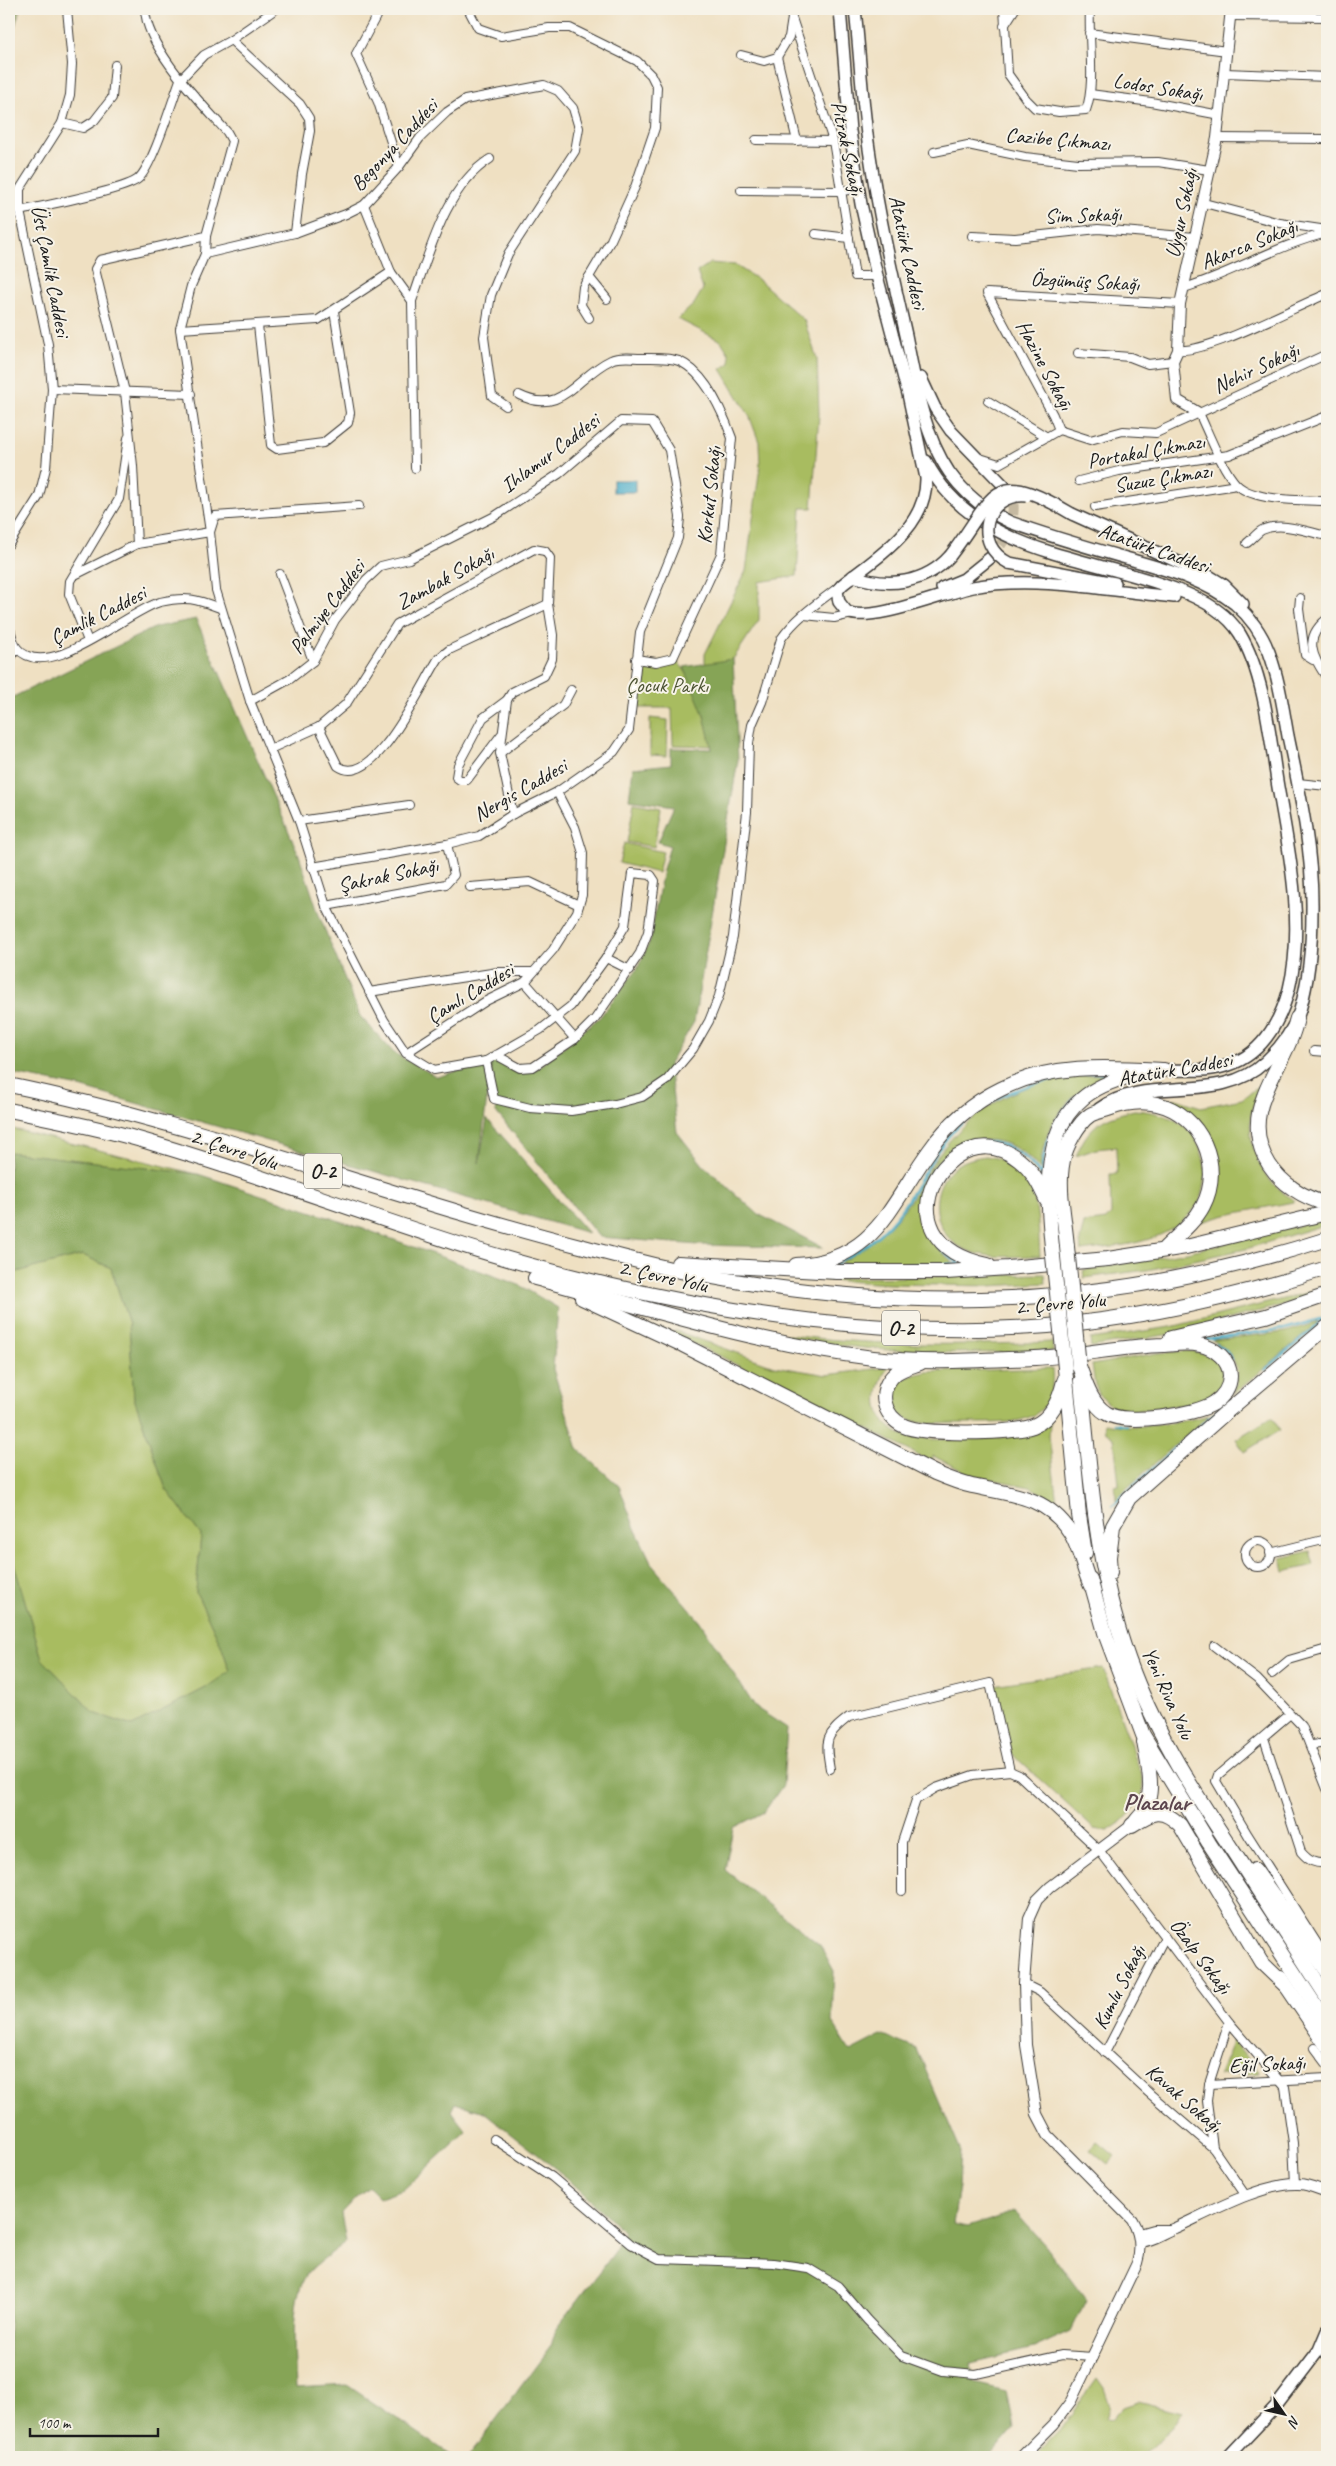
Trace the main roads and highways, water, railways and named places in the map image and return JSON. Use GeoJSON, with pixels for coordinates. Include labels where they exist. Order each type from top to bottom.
{"type":"FeatureCollection","features":[{"type":"Feature","properties":{"kind":"highway"},"geometry":{"type":"LineString","coordinates":[[1297,1018],[1290,1045],[1264,1096],[1259,1119],[1260,1137],[1265,1156],[1280,1179],[1300,1194],[1327,1204]]}},
{"type":"Feature","properties":{"kind":"highway"},"geometry":{"type":"LineString","coordinates":[[761,1268],[822,1261],[862,1242],[890,1214],[929,1151],[944,1131],[968,1109],[1000,1089],[1033,1076],[1081,1068],[1102,1066],[1164,1070]]}},
{"type":"Feature","properties":{"kind":"highway"},"geometry":{"type":"LineString","coordinates":[[535,1278],[757,1338],[871,1358],[925,1362],[1048,1357],[1144,1345],[1194,1344],[1213,1349],[1222,1356],[1228,1365],[1230,1376],[1228,1387],[1222,1396],[1202,1408],[1127,1420],[1108,1415],[1098,1406],[1072,1367],[1052,1247],[1047,1201],[1050,1156],[1057,1133],[1074,1108],[1096,1089],[1127,1076],[1164,1070]]}},
{"type":"Feature","properties":{"kind":"highway","name":"2. Çevre Yolu"},"geometry":{"type":"LineString","coordinates":[[9,1085],[167,1123],[512,1228],[637,1261],[739,1282],[842,1296],[932,1300],[1023,1299],[1084,1294],[1171,1279],[1229,1266],[1327,1239]]}},
{"type":"Feature","properties":{"kind":"highway"},"geometry":{"type":"LineString","coordinates":[[1090,1115],[1133,1102],[1156,1104],[1176,1112],[1186,1119],[1204,1142],[1210,1155],[1211,1170],[1211,1184],[1206,1198],[1190,1225],[1165,1248]]}},
{"type":"Feature","properties":{"kind":"highway","name":"2. Çevre Yolu"},"geometry":{"type":"LineString","coordinates":[[9,1110],[152,1143],[476,1249],[581,1279],[731,1311],[835,1323],[929,1329],[1046,1326],[1112,1319],[1239,1294],[1327,1268]]}},
{"type":"Feature","properties":{"kind":"highway","name":"Atatürk Caddesi"},"geometry":{"type":"LineString","coordinates":[[1072,1367],[1067,1247],[1061,1186],[1063,1158],[1077,1130],[1090,1115]]}},
{"type":"Feature","properties":{"kind":"highway"},"geometry":{"type":"LineString","coordinates":[[1008,1268],[973,1262],[953,1252],[944,1244],[935,1233],[929,1215],[928,1203],[935,1180],[941,1170],[958,1155],[986,1149],[999,1150],[1009,1154],[1027,1167],[1047,1201]]}},
{"type":"Feature","properties":{"kind":"highway"},"geometry":{"type":"LineString","coordinates":[[637,1261],[761,1268],[797,1272],[905,1272],[1008,1268],[1108,1259],[1208,1242],[1327,1213]]}},
{"type":"Feature","properties":{"kind":"highway"},"geometry":{"type":"LineString","coordinates":[[476,1249],[535,1278],[648,1328],[935,1473],[969,1485],[1021,1495],[1043,1505],[1056,1515],[1070,1533],[1091,1586]]}},
{"type":"Feature","properties":{"kind":"highway"},"geometry":{"type":"LineString","coordinates":[[1144,1345],[1266,1316],[1327,1295]]}},
{"type":"Feature","properties":{"kind":"highway"},"geometry":{"type":"LineString","coordinates":[[1109,1596],[1109,1557],[1112,1534],[1117,1518],[1129,1498],[1327,1327]]}},
{"type":"Feature","properties":{"kind":"highway"},"geometry":{"type":"LineString","coordinates":[[925,1362],[896,1374],[886,1388],[885,1406],[888,1414],[905,1426],[935,1432],[1013,1430],[1033,1426],[1046,1417],[1054,1406],[1072,1367]]}},
{"type":"Feature","properties":{"kind":"highway","name":"Yeni Riva Yolu"},"geometry":{"type":"LineString","coordinates":[[1072,1367],[1070,1418],[1078,1515],[1091,1586],[1106,1636],[1143,1735]]}},
{"type":"Feature","properties":{"kind":"highway","name":"Yeni Riva Yolu"},"geometry":{"type":"LineString","coordinates":[[1072,1367],[1099,1551],[1109,1596],[1135,1676],[1165,1740],[1207,1811],[1327,1997]]}},
{"type":"Feature","properties":{"kind":"highway"},"geometry":{"type":"LineString","coordinates":[[1143,1735],[1151,1797],[1142,1816],[1132,1825],[1156,1812],[1169,1815],[1180,1825],[1261,1962],[1286,1986]]}},
{"type":"Feature","properties":{"kind":"highway"},"geometry":{"type":"LineString","coordinates":[[1143,1735],[1208,1843],[1327,2023]]}},
{"type":"Feature","properties":{"kind":"highway"},"geometry":{"type":"LineString","coordinates":[[1184,1771],[1327,1972]]}},
{"type":"Feature","properties":{"kind":"highway"},"geometry":{"type":"LineString","coordinates":[[1208,1843],[1229,1892],[1321,2047]]}},
{"type":"Feature","properties":{"kind":"main road","name":"Atatürk Caddesi"},"geometry":{"type":"LineString","coordinates":[[840,9],[850,132],[858,189],[877,276],[908,394],[916,436]]}},
{"type":"Feature","properties":{"kind":"main road","name":"Atatürk Caddesi"},"geometry":{"type":"LineString","coordinates":[[855,9],[874,184],[911,361],[930,431],[942,460],[957,482],[988,511],[1017,525],[1192,579],[1222,595],[1250,619],[1268,650],[1274,668],[1298,783],[1309,854],[1312,910],[1304,988],[1297,1018],[1276,1051],[1246,1077],[1204,1088],[1133,1093],[1117,1097],[1090,1115]]}},
{"type":"Feature","properties":{"kind":"main road"},"geometry":{"type":"LineString","coordinates":[[911,361],[940,416],[1010,492]]}},
{"type":"Feature","properties":{"kind":"main road"},"geometry":{"type":"LineString","coordinates":[[916,436],[926,478],[924,502],[916,519],[905,532],[837,591],[839,602],[843,608],[852,614],[886,612],[975,587],[1015,583],[1129,591],[1174,597]]}},
{"type":"Feature","properties":{"kind":"main road"},"geometry":{"type":"LineString","coordinates":[[916,436],[929,468],[949,495],[985,526],[1008,538],[1157,582],[1190,595],[1215,609],[1231,621],[1241,635],[1250,655],[1262,694],[1289,846],[1294,909],[1292,976],[1277,1021],[1264,1041],[1248,1055],[1222,1068],[1164,1070]]}},
{"type":"Feature","properties":{"kind":"main road"},"geometry":{"type":"LineString","coordinates":[[853,576],[888,582],[913,580],[936,570],[950,556],[989,499],[1004,490],[1021,489],[1224,585],[1244,605],[1250,619]]}},
{"type":"Feature","properties":{"kind":"main road"},"geometry":{"type":"LineString","coordinates":[[1072,514],[1025,496],[1009,497],[1001,501],[989,517],[987,535],[995,554],[1009,563],[1130,586],[1215,609]]}},
{"type":"Feature","properties":{"kind":"main road"},"geometry":{"type":"LineString","coordinates":[[852,614],[952,585],[964,579],[990,558]]}},
{"type":"Feature","properties":{"kind":"main road"},"geometry":{"type":"LineString","coordinates":[[1232,2456],[1277,2405],[1319,2350],[1327,2330]]}},
{"type":"Feature","properties":{"kind":"water"},"geometry":{"type":"Polygon","coordinates":[[[613,480],[635,480],[635,492],[613,492],[613,480]]]}},
{"type":"Feature","properties":{"kind":"waterway"},"geometry":{"type":"LineString","coordinates":[[1095,1072],[1117,1073],[1085,1091],[1073,1101],[1054,1125],[1048,1140],[1041,1176],[1015,1151],[987,1142],[961,1148],[940,1163],[926,1186],[923,1212],[934,1239],[961,1264],[827,1266],[860,1249],[888,1226],[904,1206],[929,1164],[950,1134],[974,1113],[1006,1094],[1022,1088],[1058,1078],[1095,1072]]}},
{"type":"Feature","properties":{"kind":"waterway"},"geometry":{"type":"LineString","coordinates":[[1204,1339],[1285,1329],[1320,1319],[1322,1322],[1265,1370]]}},
{"type":"Feature","properties":{"kind":"waterway"},"geometry":{"type":"LineString","coordinates":[[1216,1344],[1225,1350],[1232,1359]]}},
{"type":"Feature","properties":{"kind":"waterway"},"geometry":{"type":"LineString","coordinates":[[1217,1409],[1228,1400]]}},
{"type":"Feature","properties":{"kind":"waterway"},"geometry":{"type":"LineString","coordinates":[[1113,1505],[1217,1411]]}},
{"type":"Feature","properties":{"kind":"waterway"},"geometry":{"type":"LineString","coordinates":[[1114,1423],[1126,1425]]}},
{"type":"Feature","properties":{"kind":"tunnel"},"geometry":{"type":"LineString","coordinates":[[990,558],[1010,528],[1013,511],[1011,493]]}},
{"type":"Feature","properties":{"kind":"district","name":"Plazalar"},"geometry":{"type":"Point","coordinates":[1157,1802]}},
{"type":"Feature","properties":{"kind":"park label","name":"Çocuk Parkı"},"geometry":{"type":"Point","coordinates":[667,685]}}]}
